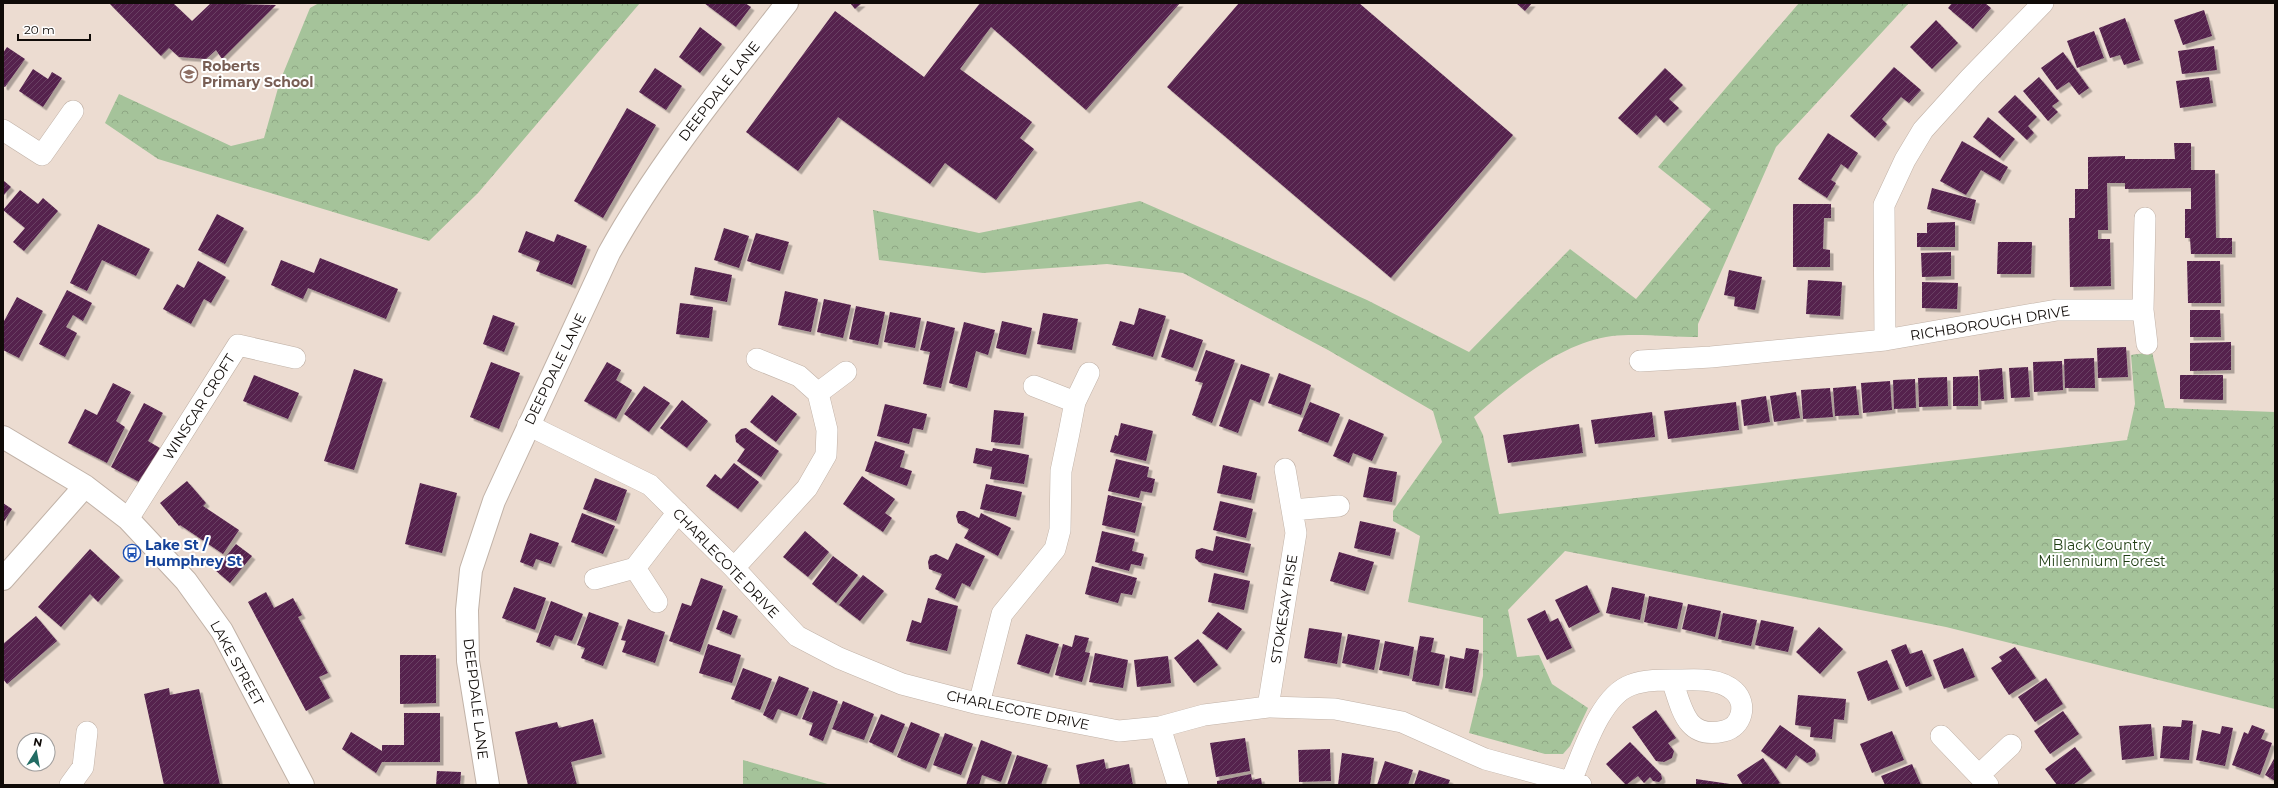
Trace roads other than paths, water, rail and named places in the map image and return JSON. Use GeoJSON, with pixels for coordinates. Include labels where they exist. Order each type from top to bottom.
{"type":"FeatureCollection","features":[{"type":"Feature","properties":{"kind":"street","name":"DEEPDALE LANE"},"geometry":{"type":"LineString","coordinates":[[488,785],[468,661],[467,610],[471,570],[494,501],[609,253],[640,198],[669,156],[787,3]]}},
{"type":"Feature","properties":{"kind":"street"},"geometry":{"type":"LineString","coordinates":[[1885,340],[1884,205],[1905,160],[1923,130],[1970,78],[2042,3]]}},
{"type":"Feature","properties":{"kind":"street"},"geometry":{"type":"LineString","coordinates":[[3,130],[42,154],[73,111]]}},
{"type":"Feature","properties":{"kind":"street"},"geometry":{"type":"LineString","coordinates":[[2145,218],[2143,310],[2147,344]]}},
{"type":"Feature","properties":{"kind":"street","name":"RICHBOROUGH DRIVE"},"geometry":{"type":"LineString","coordinates":[[1640,360],[1711,357],[1885,340],[2057,310],[2143,310]]}},
{"type":"Feature","properties":{"kind":"street","name":"WINSCAR CROFT"},"geometry":{"type":"LineString","coordinates":[[128,519],[238,345],[295,358]]}},
{"type":"Feature","properties":{"kind":"street"},"geometry":{"type":"LineString","coordinates":[[734,568],[807,488],[826,455],[827,430],[818,393],[799,376],[757,359]]}},
{"type":"Feature","properties":{"kind":"street"},"geometry":{"type":"LineString","coordinates":[[818,393],[846,372]]}},
{"type":"Feature","properties":{"kind":"street"},"geometry":{"type":"LineString","coordinates":[[978,704],[1002,614],[1054,549],[1060,530],[1061,471],[1075,402],[1089,373]]}},
{"type":"Feature","properties":{"kind":"street"},"geometry":{"type":"LineString","coordinates":[[1034,386],[1075,402]]}},
{"type":"Feature","properties":{"kind":"street","name":"CHARLECOTE DRIVE"},"geometry":{"type":"LineString","coordinates":[[528,425],[650,485],[734,568],[797,636],[839,658],[902,684],[978,704],[1119,731],[1160,727],[1204,715],[1268,707],[1334,709],[1372,715],[1402,722],[1485,758],[1576,783]]}},
{"type":"Feature","properties":{"kind":"street","name":"LAKE STREET"},"geometry":{"type":"LineString","coordinates":[[3,437],[85,486],[128,519],[186,581],[222,631],[303,785]]}},
{"type":"Feature","properties":{"kind":"street","name":"STOKESAY RISE"},"geometry":{"type":"LineString","coordinates":[[1268,707],[1296,533],[1285,469]]}},
{"type":"Feature","properties":{"kind":"street"},"geometry":{"type":"LineString","coordinates":[[3,579],[85,486]]}},
{"type":"Feature","properties":{"kind":"street"},"geometry":{"type":"LineString","coordinates":[[1292,510],[1339,506]]}},
{"type":"Feature","properties":{"kind":"street"},"geometry":{"type":"LineString","coordinates":[[595,578],[635,568],[678,512]]}},
{"type":"Feature","properties":{"kind":"street"},"geometry":{"type":"LineString","coordinates":[[635,568],[657,602]]}},
{"type":"Feature","properties":{"kind":"street"},"geometry":{"type":"LineString","coordinates":[[1576,783],[1596,723],[1617,694],[1630,685],[1649,681],[1672,680]]}},
{"type":"Feature","properties":{"kind":"street"},"geometry":{"type":"LineString","coordinates":[[1160,727],[1178,785]]}},
{"type":"Feature","properties":{"kind":"street"},"geometry":{"type":"LineString","coordinates":[[70,785],[84,767],[87,732]]}},
{"type":"Feature","properties":{"kind":"street"},"geometry":{"type":"LineString","coordinates":[[1941,736],[1984,780],[2011,745]]}},
{"type":"Feature","properties":{"kind":"place","name":"Roberts Primary School"},"geometry":{"type":"Point","coordinates":[189,74]}},
{"type":"Feature","properties":{"kind":"place","name":"Lake St / Humphrey St"},"geometry":{"type":"Point","coordinates":[132,553]}},
{"type":"Feature","properties":{"kind":"park label","name":"Black Country Millennium Forest"},"geometry":{"type":"Point","coordinates":[2102,554]}}]}
